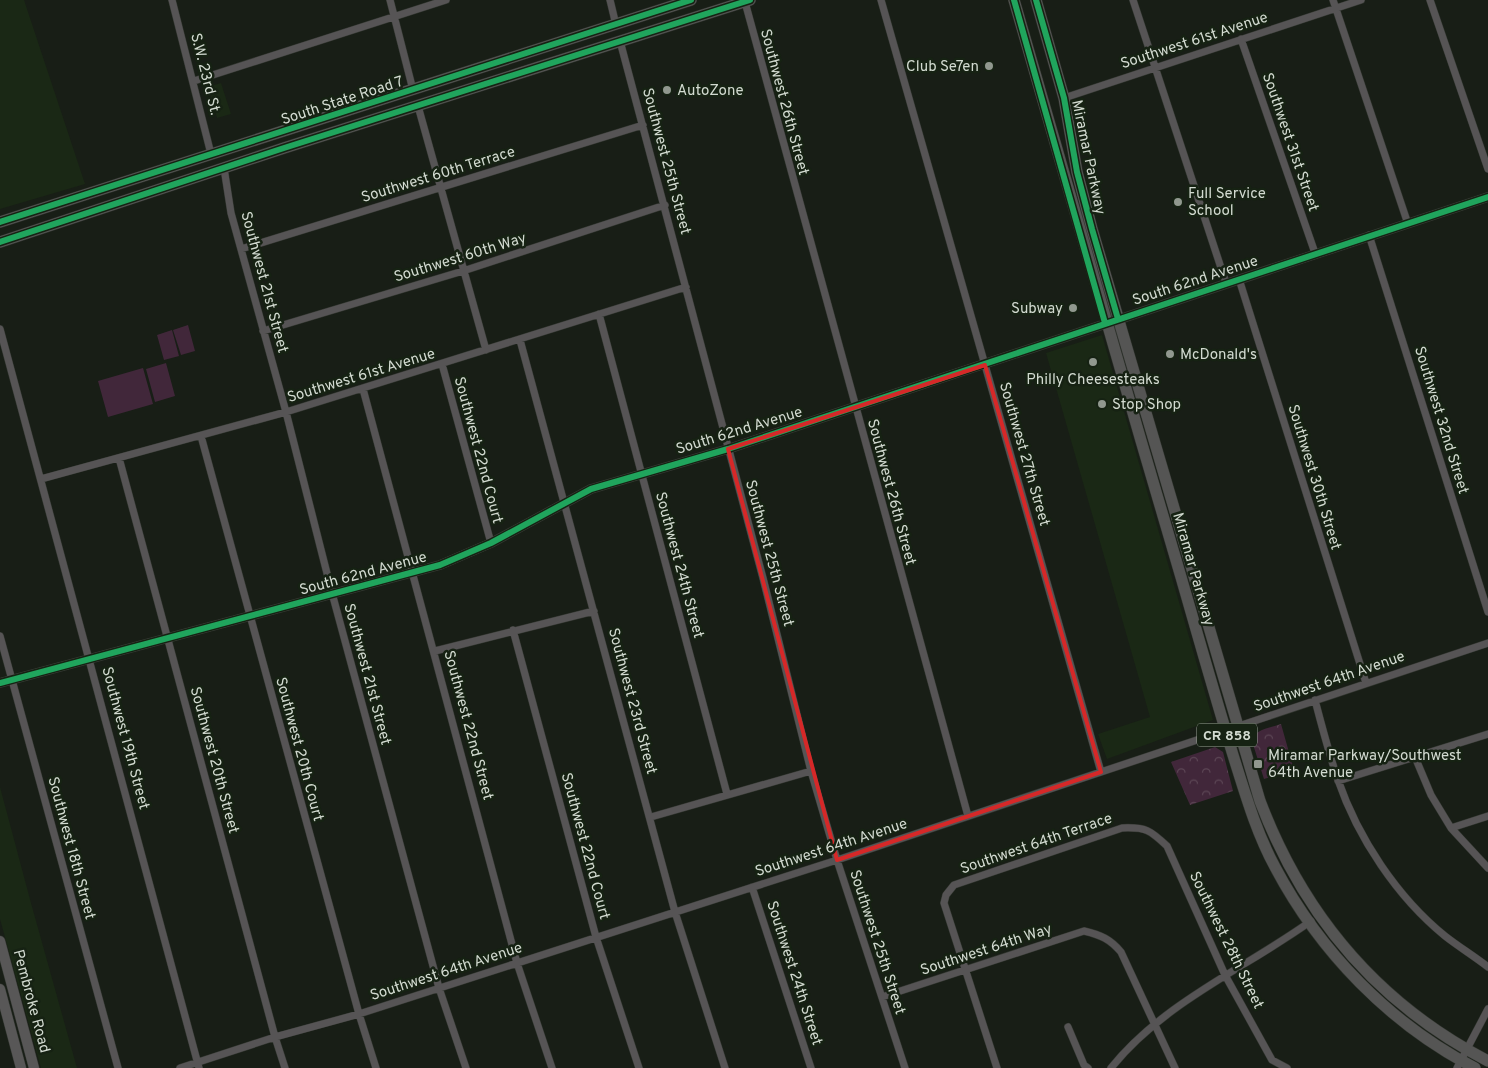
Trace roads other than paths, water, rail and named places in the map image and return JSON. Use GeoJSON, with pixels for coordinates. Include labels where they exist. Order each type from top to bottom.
{"type":"FeatureCollection","features":[{"type":"Feature","properties":{"kind":"main road","name":"South State Road 7"},"geometry":{"type":"LineString","coordinates":[[0,222],[691,0]]}},
{"type":"Feature","properties":{"kind":"main road","name":"Miramar Parkway"},"geometry":{"type":"LineString","coordinates":[[1014,0],[1105,323],[1226,731],[1262,840],[1275,867],[1309,923],[1347,971],[1383,1005],[1415,1031],[1476,1068]]}},
{"type":"Feature","properties":{"kind":"main road","name":"Miramar Parkway"},"geometry":{"type":"LineString","coordinates":[[1036,0],[1064,98],[1077,172],[1118,319],[1238,727],[1273,835],[1286,862],[1318,916],[1357,964],[1392,998],[1423,1022],[1462,1060],[1488,1061]]}},
{"type":"Feature","properties":{"kind":"main road","name":"South State Road 7"},"geometry":{"type":"LineString","coordinates":[[0,242],[224,168],[747,1]]}},
{"type":"Feature","properties":{"kind":"main road"},"geometry":{"type":"LineString","coordinates":[[620,41],[625,30],[639,17]]}},
{"type":"Feature","properties":{"kind":"main road"},"geometry":{"type":"LineString","coordinates":[[596,49],[611,36],[616,25]]}},
{"type":"Feature","properties":{"kind":"main road"},"geometry":{"type":"LineString","coordinates":[[224,168],[242,145]]}},
{"type":"Feature","properties":{"kind":"main road"},"geometry":{"type":"LineString","coordinates":[[194,178],[207,166],[212,154]]}},
{"type":"Feature","properties":{"kind":"main road"},"geometry":{"type":"LineString","coordinates":[[86,214],[106,197],[114,186]]}},
{"type":"Feature","properties":{"kind":"main road"},"geometry":{"type":"LineString","coordinates":[[1170,541],[1180,550],[1188,572],[1196,584]]}},
{"type":"Feature","properties":{"kind":"main road","name":"Pembroke Road"},"geometry":{"type":"LineString","coordinates":[[0,941],[34,1068]]}},
{"type":"Feature","properties":{"kind":"main road"},"geometry":{"type":"LineString","coordinates":[[0,957],[13,1004],[21,1019]]}},
{"type":"Feature","properties":{"kind":"main road","name":"Pembroke Road"},"geometry":{"type":"LineString","coordinates":[[0,989],[21,1068]]}},
{"type":"Feature","properties":{"kind":"street","name":"S.W. 23rd St."},"geometry":{"type":"LineString","coordinates":[[172,0],[212,154]]}},
{"type":"Feature","properties":{"kind":"street"},"geometry":{"type":"LineString","coordinates":[[390,0],[413,90]]}},
{"type":"Feature","properties":{"kind":"street"},"geometry":{"type":"LineString","coordinates":[[194,81],[446,0]]}},
{"type":"Feature","properties":{"kind":"street"},"geometry":{"type":"LineString","coordinates":[[610,0],[616,25]]}},
{"type":"Feature","properties":{"kind":"street","name":"Southwest 27th Street"},"geometry":{"type":"LineString","coordinates":[[881,0],[1101,772]]}},
{"type":"Feature","properties":{"kind":"street"},"geometry":{"type":"LineString","coordinates":[[1133,0],[1226,283]]}},
{"type":"Feature","properties":{"kind":"street"},"geometry":{"type":"LineString","coordinates":[[1333,0],[1408,224]]}},
{"type":"Feature","properties":{"kind":"street","name":"Southwest 61st Avenue"},"geometry":{"type":"LineString","coordinates":[[1064,98],[1360,0]]}},
{"type":"Feature","properties":{"kind":"street"},"geometry":{"type":"LineString","coordinates":[[1430,0],[1488,169]]}},
{"type":"Feature","properties":{"kind":"street","name":"Southwest 26th Street"},"geometry":{"type":"LineString","coordinates":[[747,1],[968,816]]}},
{"type":"Feature","properties":{"kind":"street","name":"Southwest 31st Street"},"geometry":{"type":"LineString","coordinates":[[1241,39],[1315,253]]}},
{"type":"Feature","properties":{"kind":"street","name":"Southwest 25th Street"},"geometry":{"type":"LineString","coordinates":[[620,41],[665,205],[811,771],[837,860],[905,1068]]}},
{"type":"Feature","properties":{"kind":"street"},"geometry":{"type":"LineString","coordinates":[[418,106],[486,350]]}},
{"type":"Feature","properties":{"kind":"street","name":"Southwest 60th Terrace"},"geometry":{"type":"LineString","coordinates":[[241,249],[643,124]]}},
{"type":"Feature","properties":{"kind":"street","name":"Southwest 21st Street"},"geometry":{"type":"LineString","coordinates":[[224,168],[231,212],[286,412],[332,593],[439,988],[466,1068]]}},
{"type":"Feature","properties":{"kind":"street","name":"South 62nd Avenue"},"geometry":{"type":"LineString","coordinates":[[0,683],[440,565],[491,543],[591,489],[728,449],[985,365],[1369,235],[1488,198]]}},
{"type":"Feature","properties":{"kind":"street","name":"Southwest 60th Way"},"geometry":{"type":"LineString","coordinates":[[263,331],[463,271],[665,205]]}},
{"type":"Feature","properties":{"kind":"street","name":"Southwest 32nd Street"},"geometry":{"type":"LineString","coordinates":[[1369,235],[1488,612]]}},
{"type":"Feature","properties":{"kind":"street","name":"Southwest 30th Street"},"geometry":{"type":"LineString","coordinates":[[1239,279],[1366,683]]}},
{"type":"Feature","properties":{"kind":"street","name":"Southwest 61st Avenue"},"geometry":{"type":"LineString","coordinates":[[41,479],[286,412],[686,287]]}},
{"type":"Feature","properties":{"kind":"street","name":"Southwest 24th Street"},"geometry":{"type":"LineString","coordinates":[[599,314],[727,794]]}},
{"type":"Feature","properties":{"kind":"street","name":"Southwest 19th Street"},"geometry":{"type":"LineString","coordinates":[[0,329],[2,348],[41,479],[91,660],[198,1065]]}},
{"type":"Feature","properties":{"kind":"street","name":"Southwest 23rd Street"},"geometry":{"type":"LineString","coordinates":[[520,340],[651,817],[675,912],[725,1068]]}},
{"type":"Feature","properties":{"kind":"street","name":"Southwest 22nd Court"},"geometry":{"type":"LineString","coordinates":[[442,364],[491,543]]}},
{"type":"Feature","properties":{"kind":"street","name":"Southwest 22nd Street"},"geometry":{"type":"LineString","coordinates":[[363,389],[435,651],[517,963],[552,1068]]}},
{"type":"Feature","properties":{"kind":"street","name":"Southwest 20th Court"},"geometry":{"type":"LineString","coordinates":[[201,436],[359,1014],[376,1068]]}},
{"type":"Feature","properties":{"kind":"street","name":"Southwest 20th Street"},"geometry":{"type":"LineString","coordinates":[[119,458],[275,1037],[285,1068]]}},
{"type":"Feature","properties":{"kind":"street"},"geometry":{"type":"LineString","coordinates":[[435,651],[594,611]]}},
{"type":"Feature","properties":{"kind":"street","name":"Southwest 22nd Court"},"geometry":{"type":"LineString","coordinates":[[513,630],[596,937],[639,1068]]}},
{"type":"Feature","properties":{"kind":"street","name":"Southwest 18th Street"},"geometry":{"type":"LineString","coordinates":[[0,636],[118,1068]]}},
{"type":"Feature","properties":{"kind":"street","name":"Southwest 64th Avenue"},"geometry":{"type":"LineString","coordinates":[[180,1068],[198,1065],[275,1037],[359,1014],[837,860],[1488,643]]}},
{"type":"Feature","properties":{"kind":"street"},"geometry":{"type":"LineString","coordinates":[[1315,700],[1338,781],[1351,812],[1371,848],[1403,893],[1444,935],[1488,967]]}},
{"type":"Feature","properties":{"kind":"street"},"geometry":{"type":"LineString","coordinates":[[1338,781],[1488,734]]}},
{"type":"Feature","properties":{"kind":"street"},"geometry":{"type":"LineString","coordinates":[[1415,757],[1431,794],[1451,828],[1488,868]]}},
{"type":"Feature","properties":{"kind":"street"},"geometry":{"type":"LineString","coordinates":[[651,817],[811,771]]}},
{"type":"Feature","properties":{"kind":"street"},"geometry":{"type":"LineString","coordinates":[[1451,828],[1488,816]]}},
{"type":"Feature","properties":{"kind":"street","name":"Southwest 64th Terrace"},"geometry":{"type":"LineString","coordinates":[[964,971],[944,903],[946,895],[954,885],[1122,828],[1140,828]]}},
{"type":"Feature","properties":{"kind":"street","name":"Southwest 28th Street"},"geometry":{"type":"LineString","coordinates":[[1140,828],[1152,832],[1167,846],[1225,975],[1272,1060],[1287,1068]]}},
{"type":"Feature","properties":{"kind":"street","name":"Southwest 24th Street"},"geometry":{"type":"LineString","coordinates":[[752,887],[811,1068]]}},
{"type":"Feature","properties":{"kind":"street"},"geometry":{"type":"LineString","coordinates":[[1111,1068],[1128,1047],[1155,1022],[1318,916]]}},
{"type":"Feature","properties":{"kind":"street","name":"Southwest 64th Way"},"geometry":{"type":"LineString","coordinates":[[882,997],[1084,931],[1099,934],[1111,940],[1121,952],[1155,1022]]}},
{"type":"Feature","properties":{"kind":"street"},"geometry":{"type":"LineString","coordinates":[[964,971],[997,1068]]}},
{"type":"Feature","properties":{"kind":"street"},"geometry":{"type":"LineString","coordinates":[[1462,1060],[1488,1009]]}},
{"type":"Feature","properties":{"kind":"street"},"geometry":{"type":"LineString","coordinates":[[1155,1022],[1175,1068]]}},
{"type":"Feature","properties":{"kind":"street"},"geometry":{"type":"LineString","coordinates":[[1068,1027],[1084,1065],[1088,1068]]}},
{"type":"Feature","properties":{"kind":"place","name":"Club Se7en"},"geometry":{"type":"Point","coordinates":[989,66]}},
{"type":"Feature","properties":{"kind":"place","name":"AutoZone"},"geometry":{"type":"Point","coordinates":[667,90]}},
{"type":"Feature","properties":{"kind":"place","name":"Full Service School"},"geometry":{"type":"Point","coordinates":[1178,202]}},
{"type":"Feature","properties":{"kind":"place","name":"Subway"},"geometry":{"type":"Point","coordinates":[1073,308]}},
{"type":"Feature","properties":{"kind":"place","name":"McDonald's"},"geometry":{"type":"Point","coordinates":[1170,354]}},
{"type":"Feature","properties":{"kind":"place","name":"Philly Cheesesteaks"},"geometry":{"type":"Point","coordinates":[1093,362]}},
{"type":"Feature","properties":{"kind":"place","name":"Stop Shop"},"geometry":{"type":"Point","coordinates":[1102,404]}},
{"type":"Feature","properties":{"kind":"place","name":"Miramar Parkway/Southwest 64th Avenue"},"geometry":{"type":"Point","coordinates":[1258,764]}}]}
